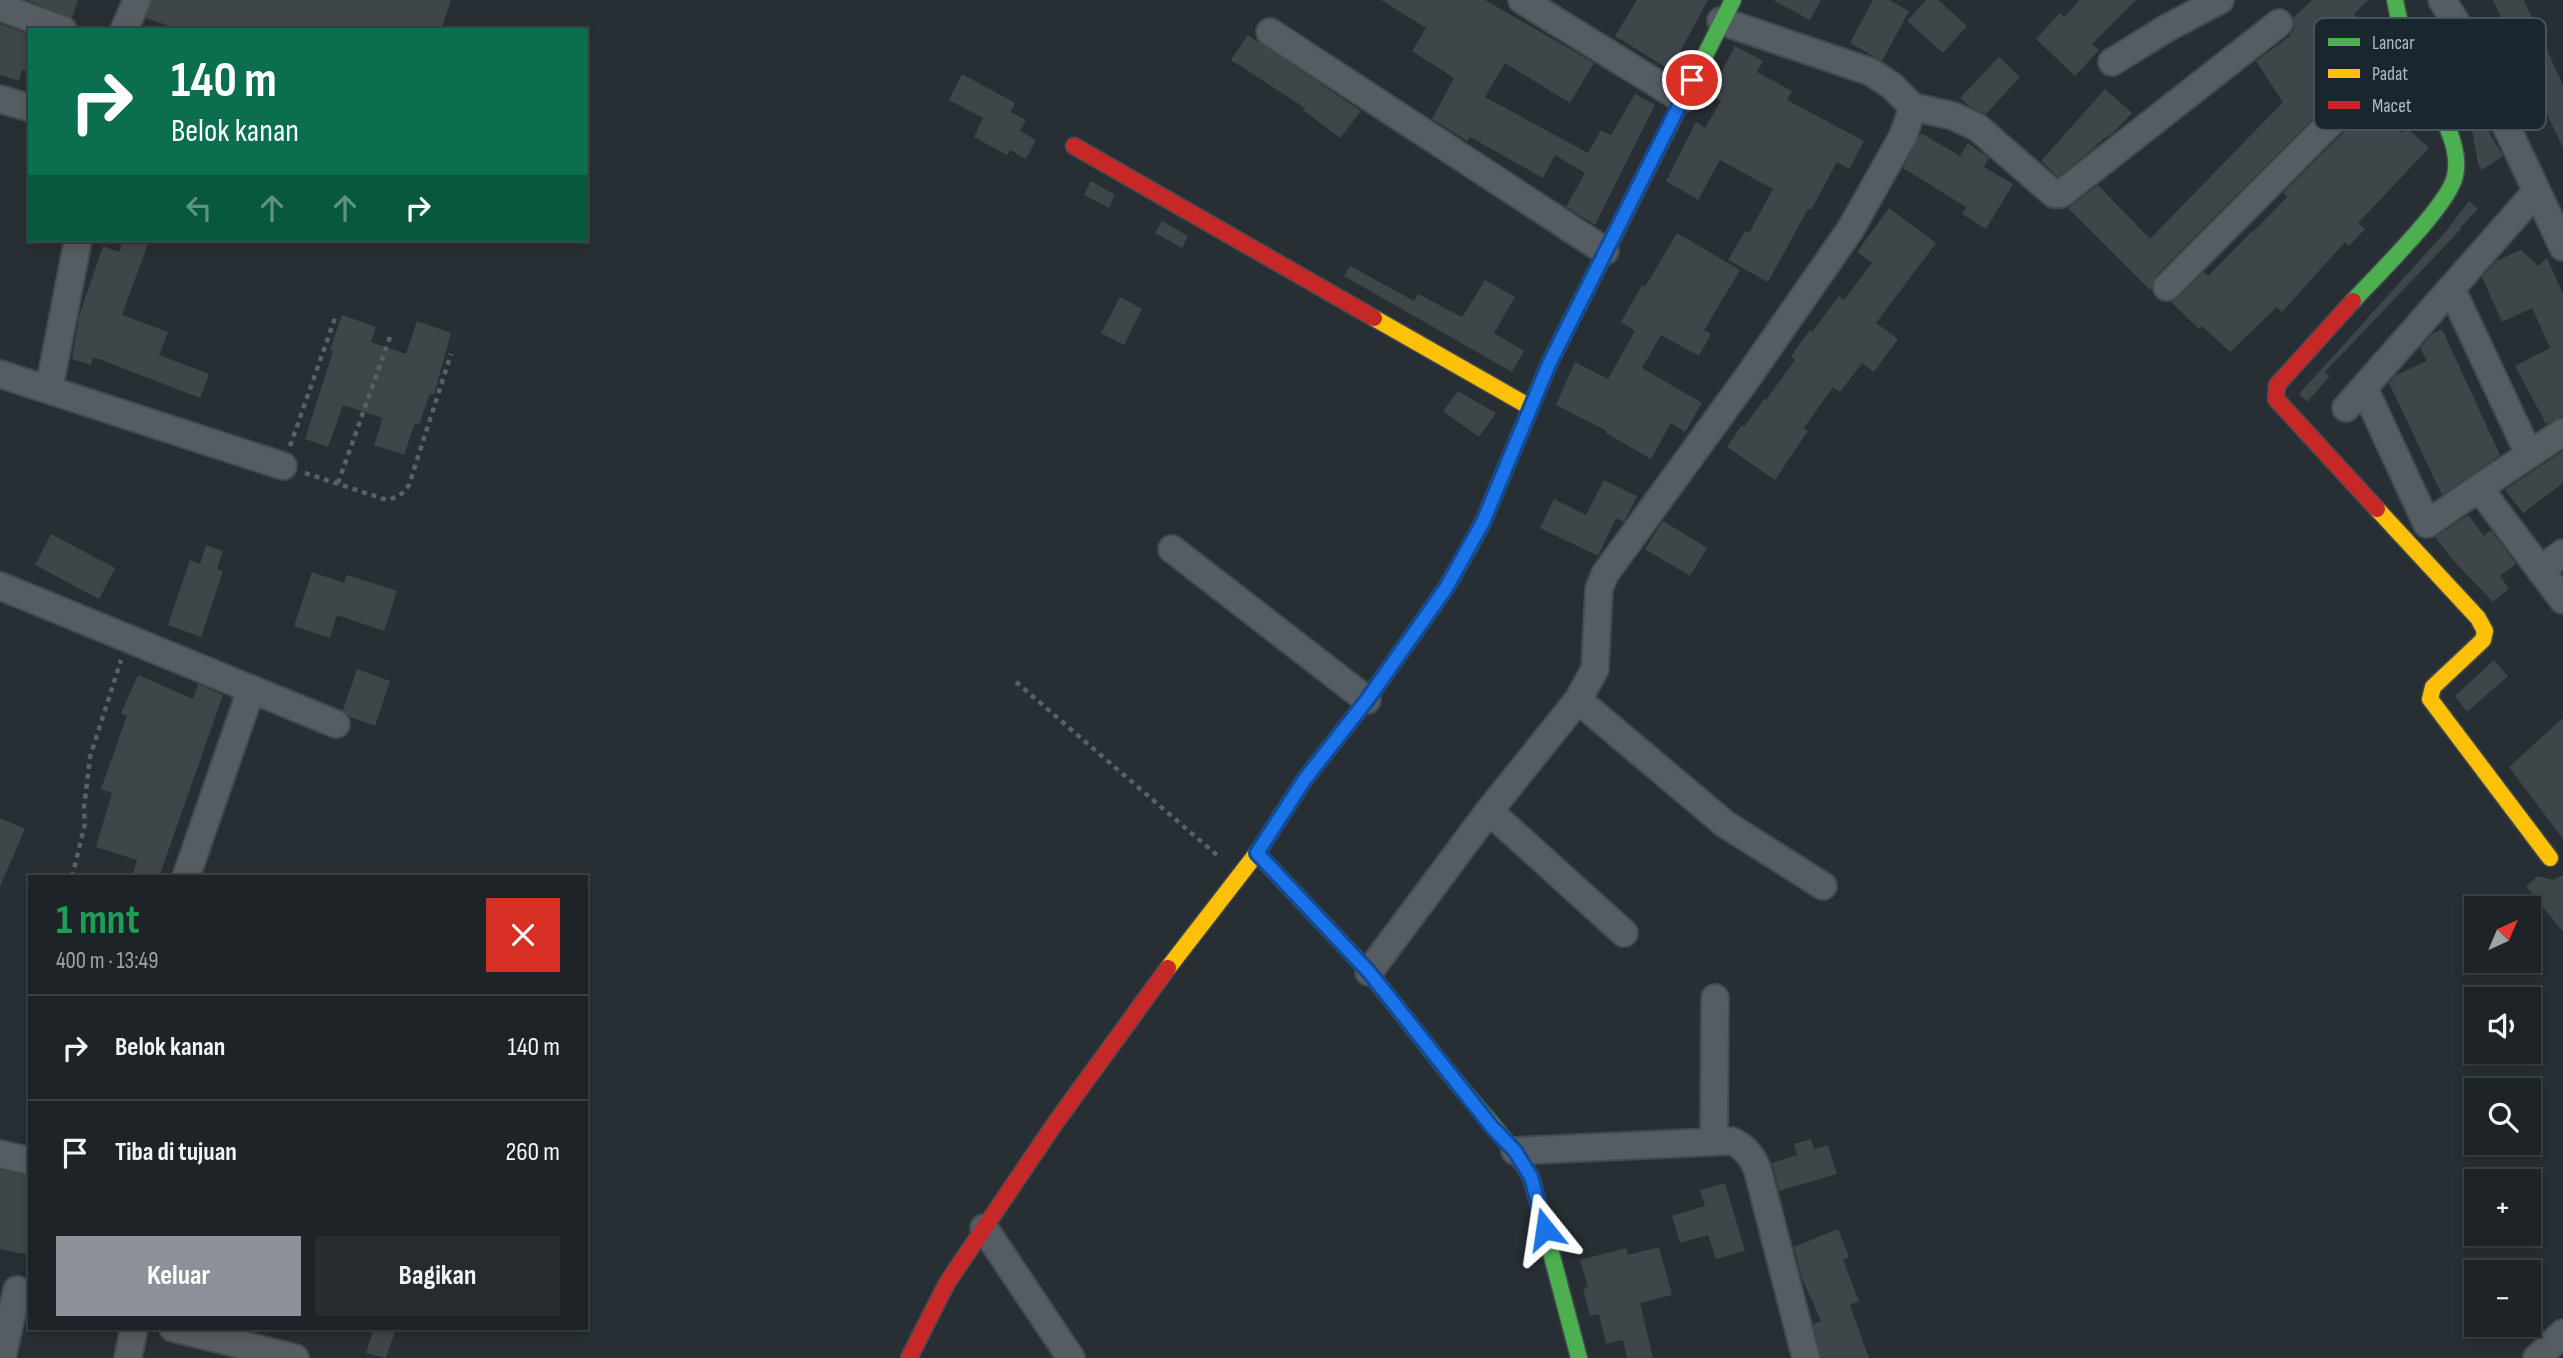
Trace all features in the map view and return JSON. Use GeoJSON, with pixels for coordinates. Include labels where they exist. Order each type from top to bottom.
{"type":"FeatureCollection","features":[{"type":"Feature","properties":{"kind":"street"},"geometry":{"type":"LineString","coordinates":[[125,28],[137,0]]}},
{"type":"Feature","properties":{"kind":"street"},"geometry":{"type":"LineString","coordinates":[[1522,0],[1682,99]]}},
{"type":"Feature","properties":{"kind":"street"},"geometry":{"type":"LineString","coordinates":[[2112,62],[2167,28],[2220,0]]}},
{"type":"Feature","properties":{"kind":"street"},"geometry":{"type":"LineString","coordinates":[[2395,0],[2399,18]]}},
{"type":"Feature","properties":{"kind":"street"},"geometry":{"type":"LineString","coordinates":[[2442,0],[2453,18]]}},
{"type":"Feature","properties":{"kind":"street"},"geometry":{"type":"LineString","coordinates":[[0,7],[58,28]]}},
{"type":"Feature","properties":{"kind":"street"},"geometry":{"type":"LineString","coordinates":[[909,1358],[947,1283],[1056,1122],[1158,981],[1257,853],[1305,779],[1367,700],[1452,577],[1483,522],[1549,364],[1727,11],[1871,72],[1892,86],[1913,107],[1953,116],[1977,127],[2054,194],[2061,194],[2279,23]]}},
{"type":"Feature","properties":{"kind":"street"},"geometry":{"type":"LineString","coordinates":[[1270,32],[1605,251]]}},
{"type":"Feature","properties":{"kind":"street"},"geometry":{"type":"LineString","coordinates":[[0,99],[28,107]]}},
{"type":"Feature","properties":{"kind":"street"},"geometry":{"type":"LineString","coordinates":[[1369,972],[1489,811],[1578,700],[1595,669],[1599,589],[1605,574],[1748,377],[1850,230],[1903,136],[1913,107]]}},
{"type":"Feature","properties":{"kind":"street"},"geometry":{"type":"LineString","coordinates":[[2166,287],[2323,130]]}},
{"type":"Feature","properties":{"kind":"street"},"geometry":{"type":"LineString","coordinates":[[2448,130],[2457,157],[2451,190],[2277,385],[2276,399],[2281,407],[2317,440],[2428,566],[2478,618],[2485,631],[2483,640],[2433,687],[2430,699],[2550,858]]}},
{"type":"Feature","properties":{"kind":"street"},"geometry":{"type":"LineString","coordinates":[[2510,130],[2563,247]]}},
{"type":"Feature","properties":{"kind":"street"},"geometry":{"type":"LineString","coordinates":[[1074,146],[1531,407]]}},
{"type":"Feature","properties":{"kind":"street"},"geometry":{"type":"LineString","coordinates":[[2346,408],[2536,192]]}},
{"type":"Feature","properties":{"kind":"street"},"geometry":{"type":"LineString","coordinates":[[49,389],[78,242]]}},
{"type":"Feature","properties":{"kind":"street"},"geometry":{"type":"LineString","coordinates":[[2451,288],[2529,454]]}},
{"type":"Feature","properties":{"kind":"street"},"geometry":{"type":"LineString","coordinates":[[0,374],[283,466]]}},
{"type":"Feature","properties":{"kind":"street"},"geometry":{"type":"LineString","coordinates":[[2364,388],[2427,524],[2563,432]]}},
{"type":"Feature","properties":{"kind":"street"},"geometry":{"type":"LineString","coordinates":[[2479,488],[2563,600]]}},
{"type":"Feature","properties":{"kind":"street"},"geometry":{"type":"LineString","coordinates":[[1172,549],[1367,700]]}},
{"type":"Feature","properties":{"kind":"street"},"geometry":{"type":"LineString","coordinates":[[2540,570],[2563,553]]}},
{"type":"Feature","properties":{"kind":"street"},"geometry":{"type":"LineString","coordinates":[[0,586],[336,724]]}},
{"type":"Feature","properties":{"kind":"street"},"geometry":{"type":"LineString","coordinates":[[187,875],[251,690]]}},
{"type":"Feature","properties":{"kind":"street"},"geometry":{"type":"LineString","coordinates":[[1578,700],[1725,824],[1823,886]]}},
{"type":"Feature","properties":{"kind":"street"},"geometry":{"type":"LineString","coordinates":[[1489,811],[1624,933]]}},
{"type":"Feature","properties":{"kind":"street"},"geometry":{"type":"LineString","coordinates":[[1257,853],[1369,972],[1492,1127],[1515,1151],[1531,1177],[1579,1358]]}},
{"type":"Feature","properties":{"kind":"street"},"geometry":{"type":"LineString","coordinates":[[1714,1142],[1715,998]]}},
{"type":"Feature","properties":{"kind":"street"},"geometry":{"type":"LineString","coordinates":[[1515,1151],[1732,1141],[1739,1144],[1752,1156],[1757,1168],[1806,1358]]}},
{"type":"Feature","properties":{"kind":"street"},"geometry":{"type":"LineString","coordinates":[[0,1154],[28,1161]]}},
{"type":"Feature","properties":{"kind":"street"},"geometry":{"type":"LineString","coordinates":[[984,1228],[1071,1358]]}},
{"type":"Feature","properties":{"kind":"street"},"geometry":{"type":"LineString","coordinates":[[2,1358],[16,1290]]}},
{"type":"Feature","properties":{"kind":"street"},"geometry":{"type":"LineString","coordinates":[[128,1358],[134,1330]]}},
{"type":"Feature","properties":{"kind":"street"},"geometry":{"type":"LineString","coordinates":[[179,1330],[257,1354],[295,1358]]}},
{"type":"Feature","properties":{"kind":"street"},"geometry":{"type":"LineString","coordinates":[[2537,1358],[2563,1333]]}},
{"type":"Feature","properties":{"kind":"path"},"geometry":{"type":"LineString","coordinates":[[336,315],[283,466],[387,500],[397,497],[409,485],[451,354]]}},
{"type":"Feature","properties":{"kind":"path"},"geometry":{"type":"LineString","coordinates":[[338,483],[390,337]]}},
{"type":"Feature","properties":{"kind":"path"},"geometry":{"type":"LineString","coordinates":[[72,875],[85,824],[84,808],[90,757],[127,639]]}},
{"type":"Feature","properties":{"kind":"path"},"geometry":{"type":"LineString","coordinates":[[1016,682],[1239,875]]}},
{"type":"Feature","properties":{"kind":"building"},"geometry":{"type":"Polygon","coordinates":[[[27,0],[78,0],[72,18],[27,0]]]}},
{"type":"Feature","properties":{"kind":"building"},"geometry":{"type":"Polygon","coordinates":[[[152,0],[451,0],[442,28],[175,28],[146,18],[152,0]]]}},
{"type":"Feature","properties":{"kind":"building"},"geometry":{"type":"Polygon","coordinates":[[[1381,0],[1485,0],[1594,63],[1570,103],[1505,63],[1485,97],[1588,153],[1601,130],[1611,135],[1635,94],[1655,105],[1595,225],[1566,207],[1585,173],[1555,155],[1543,178],[1470,137],[1467,141],[1432,119],[1454,78],[1412,51],[1426,28],[1381,0]]]}},
{"type":"Feature","properties":{"kind":"building"},"geometry":{"type":"Polygon","coordinates":[[[1637,0],[1708,0],[1670,70],[1615,36],[1637,0]]]}},
{"type":"Feature","properties":{"kind":"building"},"geometry":{"type":"Polygon","coordinates":[[[1773,0],[1821,0],[1810,20],[1773,0]]]}},
{"type":"Feature","properties":{"kind":"building"},"geometry":{"type":"Polygon","coordinates":[[[1873,0],[1889,0],[1909,11],[1882,61],[1850,43],[1873,0]]]}},
{"type":"Feature","properties":{"kind":"building"},"geometry":{"type":"Polygon","coordinates":[[[1926,0],[1938,0],[1967,26],[1943,53],[1907,21],[1926,0]]]}},
{"type":"Feature","properties":{"kind":"building"},"geometry":{"type":"Polygon","coordinates":[[[2080,0],[2136,0],[2092,44],[2099,50],[2075,76],[2036,39],[2060,13],[2064,17],[2080,0]]]}},
{"type":"Feature","properties":{"kind":"building"},"geometry":{"type":"Polygon","coordinates":[[[2312,0],[2368,0],[2354,14],[2358,18],[2314,18],[2314,117],[2156,276],[2151,291],[2068,208],[2098,185],[2150,239],[2283,102],[2256,61],[2290,36],[2294,28],[2293,18],[2312,0]]]}},
{"type":"Feature","properties":{"kind":"building"},"geometry":{"type":"Polygon","coordinates":[[[2493,0],[2524,0],[2532,18],[2502,18],[2493,0]]]}},
{"type":"Feature","properties":{"kind":"building"},"geometry":{"type":"Polygon","coordinates":[[[0,24],[28,34],[28,72],[22,70],[19,81],[0,75],[0,24]]]}},
{"type":"Feature","properties":{"kind":"building"},"geometry":{"type":"Polygon","coordinates":[[[1248,35],[1361,111],[1340,138],[1303,110],[1305,108],[1231,60],[1248,35]]]}},
{"type":"Feature","properties":{"kind":"building"},"geometry":{"type":"Polygon","coordinates":[[[1735,46],[1763,61],[1757,72],[1792,91],[1787,100],[1864,141],[1849,169],[1837,162],[1768,282],[1728,260],[1745,231],[1749,233],[1773,189],[1720,160],[1698,200],[1666,181],[1696,122],[1705,128],[1721,101],[1710,94],[1735,46]]]}},
{"type":"Feature","properties":{"kind":"building"},"geometry":{"type":"Polygon","coordinates":[[[2546,48],[2563,85],[2563,148],[2546,112],[2546,48]]]}},
{"type":"Feature","properties":{"kind":"building"},"geometry":{"type":"Polygon","coordinates":[[[1999,57],[2020,77],[1986,114],[1960,98],[1999,57]]]}},
{"type":"Feature","properties":{"kind":"building"},"geometry":{"type":"Polygon","coordinates":[[[962,74],[1015,103],[1011,112],[1026,120],[1020,131],[1036,140],[1026,159],[1010,150],[1007,155],[974,137],[983,118],[949,100],[962,74]]]}},
{"type":"Feature","properties":{"kind":"building"},"geometry":{"type":"Polygon","coordinates":[[[2105,89],[2132,113],[2113,133],[2058,177],[2041,161],[2105,89]]]}},
{"type":"Feature","properties":{"kind":"building"},"geometry":{"type":"Polygon","coordinates":[[[2346,130],[2399,130],[2402,133],[2409,130],[2429,148],[2358,223],[2365,229],[2349,246],[2345,242],[2282,312],[2277,307],[2230,352],[2202,326],[2199,329],[2171,302],[2204,272],[2208,276],[2287,197],[2283,193],[2346,130]]]}},
{"type":"Feature","properties":{"kind":"building"},"geometry":{"type":"Polygon","coordinates":[[[2472,130],[2488,130],[2503,156],[2482,170],[2478,164],[2472,130]]]}},
{"type":"Feature","properties":{"kind":"building"},"geometry":{"type":"Polygon","coordinates":[[[1921,133],[1960,156],[1968,143],[1989,158],[1984,167],[2013,184],[1986,229],[1962,214],[1966,207],[1903,168],[1921,133]]]}},
{"type":"Feature","properties":{"kind":"building"},"geometry":{"type":"Polygon","coordinates":[[[1091,181],[1115,195],[1109,208],[1084,195],[1091,181]]]}},
{"type":"Feature","properties":{"kind":"building"},"geometry":{"type":"Polygon","coordinates":[[[2469,201],[2478,209],[2325,372],[2330,376],[2307,402],[2299,394],[2447,230],[2469,201]]]}},
{"type":"Feature","properties":{"kind":"building"},"geometry":{"type":"Polygon","coordinates":[[[1889,208],[1936,243],[1876,323],[1898,339],[1874,372],[1862,363],[1840,392],[1833,387],[1804,428],[1808,431],[1775,480],[1727,447],[1795,360],[1791,356],[1810,330],[1812,332],[1839,296],[1844,300],[1872,263],[1857,252],[1889,208]]]}},
{"type":"Feature","properties":{"kind":"building"},"geometry":{"type":"Polygon","coordinates":[[[1162,221],[1188,236],[1182,248],[1155,233],[1162,221]]]}},
{"type":"Feature","properties":{"kind":"building"},"geometry":{"type":"Polygon","coordinates":[[[1677,233],[1740,270],[1704,330],[1711,334],[1699,356],[1661,335],[1642,368],[1702,403],[1685,432],[1671,423],[1651,459],[1606,433],[1607,431],[1556,405],[1575,362],[1608,379],[1635,331],[1621,322],[1677,233]]]}},
{"type":"Feature","properties":{"kind":"building"},"geometry":{"type":"Polygon","coordinates":[[[122,242],[148,244],[122,315],[168,332],[159,355],[209,374],[200,398],[99,359],[93,358],[91,365],[72,359],[79,316],[103,246],[119,252],[122,242]]]}},
{"type":"Feature","properties":{"kind":"building"},"geometry":{"type":"Polygon","coordinates":[[[2521,250],[2538,266],[2547,258],[2563,294],[2563,416],[2546,424],[2515,366],[2550,348],[2532,308],[2502,322],[2482,277],[2496,261],[2521,250]]]}},
{"type":"Feature","properties":{"kind":"building"},"geometry":{"type":"Polygon","coordinates":[[[1350,266],[1414,301],[1418,294],[1462,317],[1485,280],[1515,297],[1494,333],[1524,351],[1512,372],[1344,276],[1350,266]]]}},
{"type":"Feature","properties":{"kind":"building"},"geometry":{"type":"Polygon","coordinates":[[[1120,297],[1142,309],[1124,345],[1101,333],[1120,297]]]}},
{"type":"Feature","properties":{"kind":"building"},"geometry":{"type":"Polygon","coordinates":[[[342,315],[376,327],[371,342],[406,354],[417,321],[451,333],[434,395],[430,393],[419,425],[415,423],[404,455],[374,445],[383,418],[343,405],[328,447],[305,439],[342,315]]]}},
{"type":"Feature","properties":{"kind":"building"},"geometry":{"type":"Polygon","coordinates":[[[2442,329],[2500,455],[2442,495],[2389,383],[2396,375],[2427,361],[2420,348],[2432,334],[2442,329]]]}},
{"type":"Feature","properties":{"kind":"building"},"geometry":{"type":"Polygon","coordinates":[[[1458,391],[1496,413],[1479,437],[1443,411],[1458,391]]]}},
{"type":"Feature","properties":{"kind":"building"},"geometry":{"type":"Polygon","coordinates":[[[2563,451],[2563,483],[2523,513],[2505,490],[2563,451]]]}},
{"type":"Feature","properties":{"kind":"building"},"geometry":{"type":"Polygon","coordinates":[[[1604,480],[1637,496],[1624,522],[1616,518],[1598,556],[1540,528],[1554,499],[1586,515],[1604,480]]]}},
{"type":"Feature","properties":{"kind":"building"},"geometry":{"type":"Polygon","coordinates":[[[2468,515],[2484,536],[2491,530],[2516,564],[2500,576],[2509,589],[2493,602],[2435,537],[2468,515]]]}},
{"type":"Feature","properties":{"kind":"building"},"geometry":{"type":"Polygon","coordinates":[[[1663,521],[1707,548],[1690,576],[1645,549],[1663,521]]]}},
{"type":"Feature","properties":{"kind":"building"},"geometry":{"type":"Polygon","coordinates":[[[51,534],[115,568],[99,599],[35,565],[51,534]]]}},
{"type":"Feature","properties":{"kind":"building"},"geometry":{"type":"Polygon","coordinates":[[[206,545],[223,551],[217,569],[223,571],[201,637],[168,625],[190,560],[200,564],[206,545]]]}},
{"type":"Feature","properties":{"kind":"building"},"geometry":{"type":"Polygon","coordinates":[[[312,572],[344,583],[347,575],[397,591],[384,631],[337,615],[330,638],[294,626],[312,572]]]}},
{"type":"Feature","properties":{"kind":"building"},"geometry":{"type":"Polygon","coordinates":[[[2494,660],[2508,676],[2467,712],[2455,696],[2494,660]]]}},
{"type":"Feature","properties":{"kind":"building"},"geometry":{"type":"Polygon","coordinates":[[[357,669],[390,681],[375,726],[350,717],[343,710],[357,669]]]}},
{"type":"Feature","properties":{"kind":"building"},"geometry":{"type":"Polygon","coordinates":[[[138,675],[193,699],[198,684],[223,695],[160,875],[133,875],[137,860],[96,847],[112,793],[101,789],[127,716],[121,713],[138,675]]]}},
{"type":"Feature","properties":{"kind":"building"},"geometry":{"type":"Polygon","coordinates":[[[2563,718],[2563,839],[2509,767],[2563,718]]]}},
{"type":"Feature","properties":{"kind":"building"},"geometry":{"type":"Polygon","coordinates":[[[0,818],[25,829],[0,886],[0,818]]]}},
{"type":"Feature","properties":{"kind":"building"},"geometry":{"type":"Polygon","coordinates":[[[2563,875],[2563,932],[2541,905],[2541,896],[2534,896],[2526,886],[2538,876],[2552,880],[2563,875]]]}},
{"type":"Feature","properties":{"kind":"building"},"geometry":{"type":"Polygon","coordinates":[[[1811,1139],[1814,1149],[1828,1145],[1837,1174],[1779,1191],[1772,1163],[1797,1155],[1794,1144],[1811,1139]]]}},
{"type":"Feature","properties":{"kind":"building"},"geometry":{"type":"Polygon","coordinates":[[[0,1170],[28,1176],[28,1255],[0,1249],[0,1170]]]}},
{"type":"Feature","properties":{"kind":"building"},"geometry":{"type":"Polygon","coordinates":[[[1725,1183],[1745,1251],[1716,1259],[1708,1235],[1680,1243],[1672,1216],[1705,1206],[1700,1190],[1725,1183]]]}},
{"type":"Feature","properties":{"kind":"building"},"geometry":{"type":"Polygon","coordinates":[[[1838,1229],[1849,1257],[1843,1260],[1859,1301],[1850,1305],[1869,1358],[1821,1358],[1813,1324],[1821,1321],[1801,1276],[1794,1247],[1838,1229]]]}},
{"type":"Feature","properties":{"kind":"building"},"geometry":{"type":"Polygon","coordinates":[[[1659,1247],[1672,1295],[1640,1303],[1653,1358],[1627,1358],[1623,1340],[1606,1344],[1599,1314],[1590,1316],[1583,1288],[1588,1287],[1580,1260],[1626,1248],[1628,1255],[1659,1247]]]}},
{"type":"Feature","properties":{"kind":"building"},"geometry":{"type":"Polygon","coordinates":[[[373,1330],[395,1330],[386,1358],[366,1353],[373,1330]]]}},
{"type":"Feature","properties":{"kind":"traffic: fast"},"geometry":{"type":"LineString","coordinates":[[1470,546],[1483,522],[1549,364],[1733,0]]}},
{"type":"Feature","properties":{"kind":"traffic: fast"},"geometry":{"type":"LineString","coordinates":[[2395,0],[2399,18]]}},
{"type":"Feature","properties":{"kind":"traffic: fast"},"geometry":{"type":"LineString","coordinates":[[2353,301],[2426,222],[2450,189],[2455,176],[2456,159],[2449,130]]}},
{"type":"Feature","properties":{"kind":"traffic: fast"},"geometry":{"type":"LineString","coordinates":[[1448,1072],[1502,1136],[1531,1177],[1579,1358]]}},
{"type":"Feature","properties":{"kind":"traffic: slow"},"geometry":{"type":"LineString","coordinates":[[1374,318],[1530,407]]}},
{"type":"Feature","properties":{"kind":"traffic: slow"},"geometry":{"type":"LineString","coordinates":[[2377,509],[2478,618],[2485,631],[2483,640],[2433,687],[2430,699],[2550,858]]}},
{"type":"Feature","properties":{"kind":"traffic: slow"},"geometry":{"type":"LineString","coordinates":[[1168,968],[1257,853],[1305,779],[1367,700],[1446,588],[1470,546]]}},
{"type":"Feature","properties":{"kind":"traffic: jam"},"geometry":{"type":"LineString","coordinates":[[1074,146],[1374,318]]}},
{"type":"Feature","properties":{"kind":"traffic: jam"},"geometry":{"type":"LineString","coordinates":[[2353,301],[2277,385],[2276,399],[2377,509]]}},
{"type":"Feature","properties":{"kind":"traffic: jam"},"geometry":{"type":"LineString","coordinates":[[1257,853],[1369,972],[1448,1072]]}},
{"type":"Feature","properties":{"kind":"traffic: jam"},"geometry":{"type":"LineString","coordinates":[[909,1358],[947,1283],[1056,1122],[1168,968]]}},
{"type":"Feature","properties":{"kind":"route"},"geometry":{"type":"LineString","coordinates":[[1545,1229],[1531,1177],[1515,1151],[1492,1127],[1369,972],[1257,853],[1305,779],[1367,700],[1446,588],[1483,522],[1549,364],[1692,80]]}}]}
